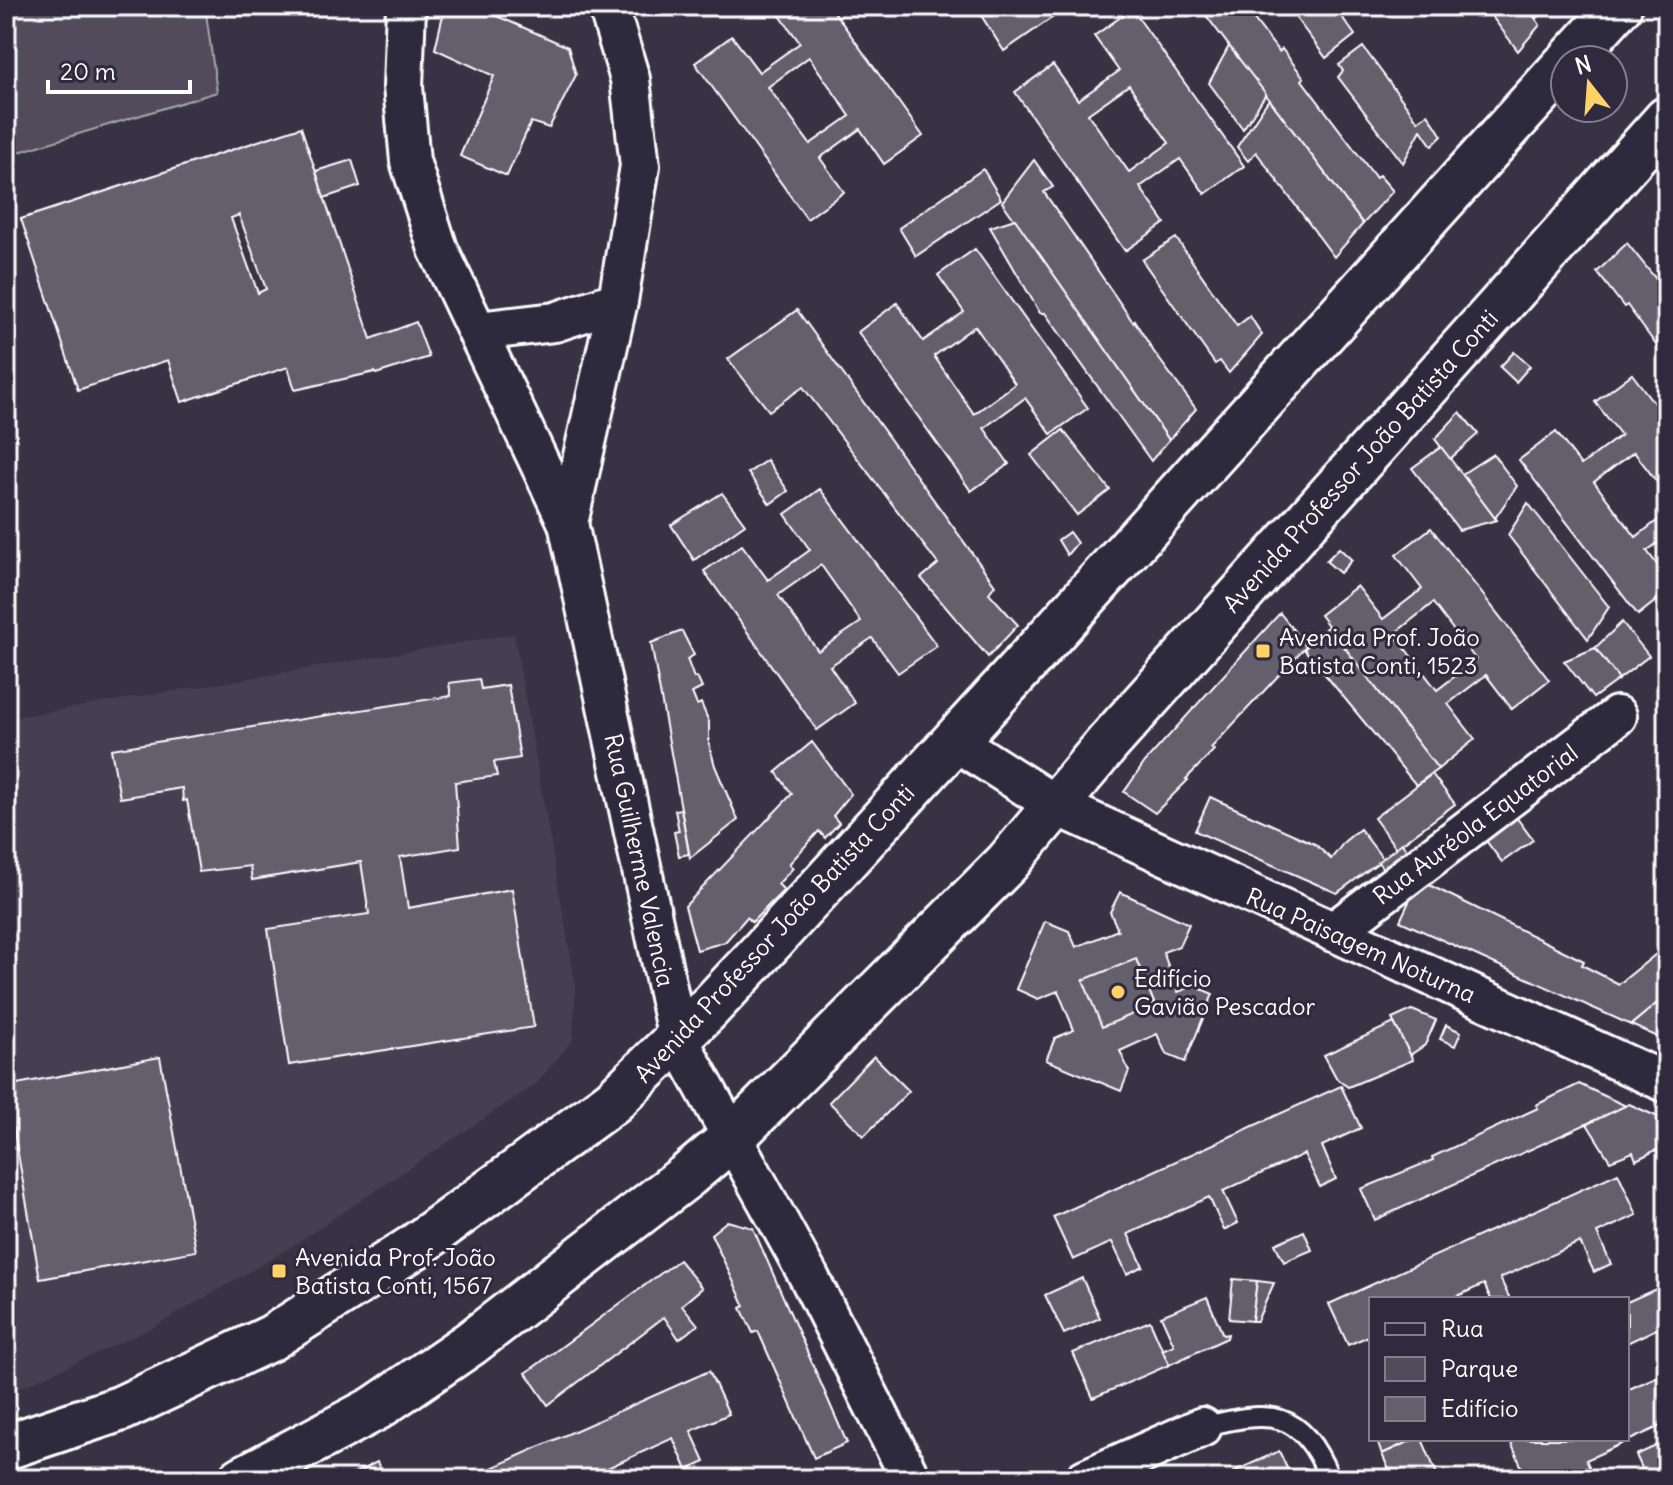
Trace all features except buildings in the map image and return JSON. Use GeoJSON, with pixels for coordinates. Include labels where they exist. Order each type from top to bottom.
{"type":"FeatureCollection","features":[{"type":"Feature","properties":{"kind":"main road"},"geometry":{"type":"LineString","coordinates":[[1585,44],[1619,6]]}},
{"type":"Feature","properties":{"kind":"main road","name":"Avenida Professor João Batista Conti"},"geometry":{"type":"LineString","coordinates":[[6,1447],[122,1408],[271,1338],[439,1228],[613,1101],[754,960],[1549,83]]}},
{"type":"Feature","properties":{"kind":"main road","name":"Avenida Professor João Batista Conti"},"geometry":{"type":"LineString","coordinates":[[242,1479],[376,1408],[471,1343],[732,1138],[1007,863],[1055,805],[1667,119]]}},
{"type":"Feature","properties":{"kind":"street","name":"Rua Guilherme Valencia"},"geometry":{"type":"LineString","coordinates":[[406,6],[403,87],[410,161],[438,249],[568,523],[678,1039],[809,1277],[911,1479]]}},
{"type":"Feature","properties":{"kind":"street","name":"Rua Guilherme Valencia"},"geometry":{"type":"LineString","coordinates":[[568,523],[618,301],[640,166],[630,79],[608,6]]}},
{"type":"Feature","properties":{"kind":"street"},"geometry":{"type":"LineString","coordinates":[[478,331],[555,322],[618,301]]}},
{"type":"Feature","properties":{"kind":"street","name":"Rua Auréola Equatorial"},"geometry":{"type":"LineString","coordinates":[[1333,932],[1617,716]]}},
{"type":"Feature","properties":{"kind":"street"},"geometry":{"type":"LineString","coordinates":[[955,741],[1055,805]]}},
{"type":"Feature","properties":{"kind":"street","name":"Rua Paisagem Noturna"},"geometry":{"type":"LineString","coordinates":[[1055,805],[1667,1083]]}},
{"type":"Feature","properties":{"kind":"street"},"geometry":{"type":"LineString","coordinates":[[1085,1479],[1202,1427]]}},
{"type":"Feature","properties":{"kind":"lane"},"geometry":{"type":"LineString","coordinates":[[1202,1427],[1249,1415],[1273,1417],[1293,1426],[1309,1440],[1330,1479]]}},
{"type":"Feature","properties":{"kind":"shaded area"},"geometry":{"type":"Polygon","coordinates":[[[514,634],[576,987],[573,1040],[536,1084],[280,1254],[152,1328],[17,1389],[6,1328],[6,719],[514,634]]]}},
{"type":"Feature","properties":{"kind":"green space"},"geometry":{"type":"Polygon","coordinates":[[[6,6],[205,6],[217,92],[6,156],[6,6]]]}},
{"type":"Feature","properties":{"kind":"place","name":"Avenida Prof. João Batista Conti, 1523"},"geometry":{"type":"Point","coordinates":[1263,651]}},
{"type":"Feature","properties":{"kind":"place","name":"Edifício Gavião Pescador"},"geometry":{"type":"Point","coordinates":[1118,992]}},
{"type":"Feature","properties":{"kind":"place","name":"Avenida Prof. João Batista Conti, 1567"},"geometry":{"type":"Point","coordinates":[279,1271]}}]}
